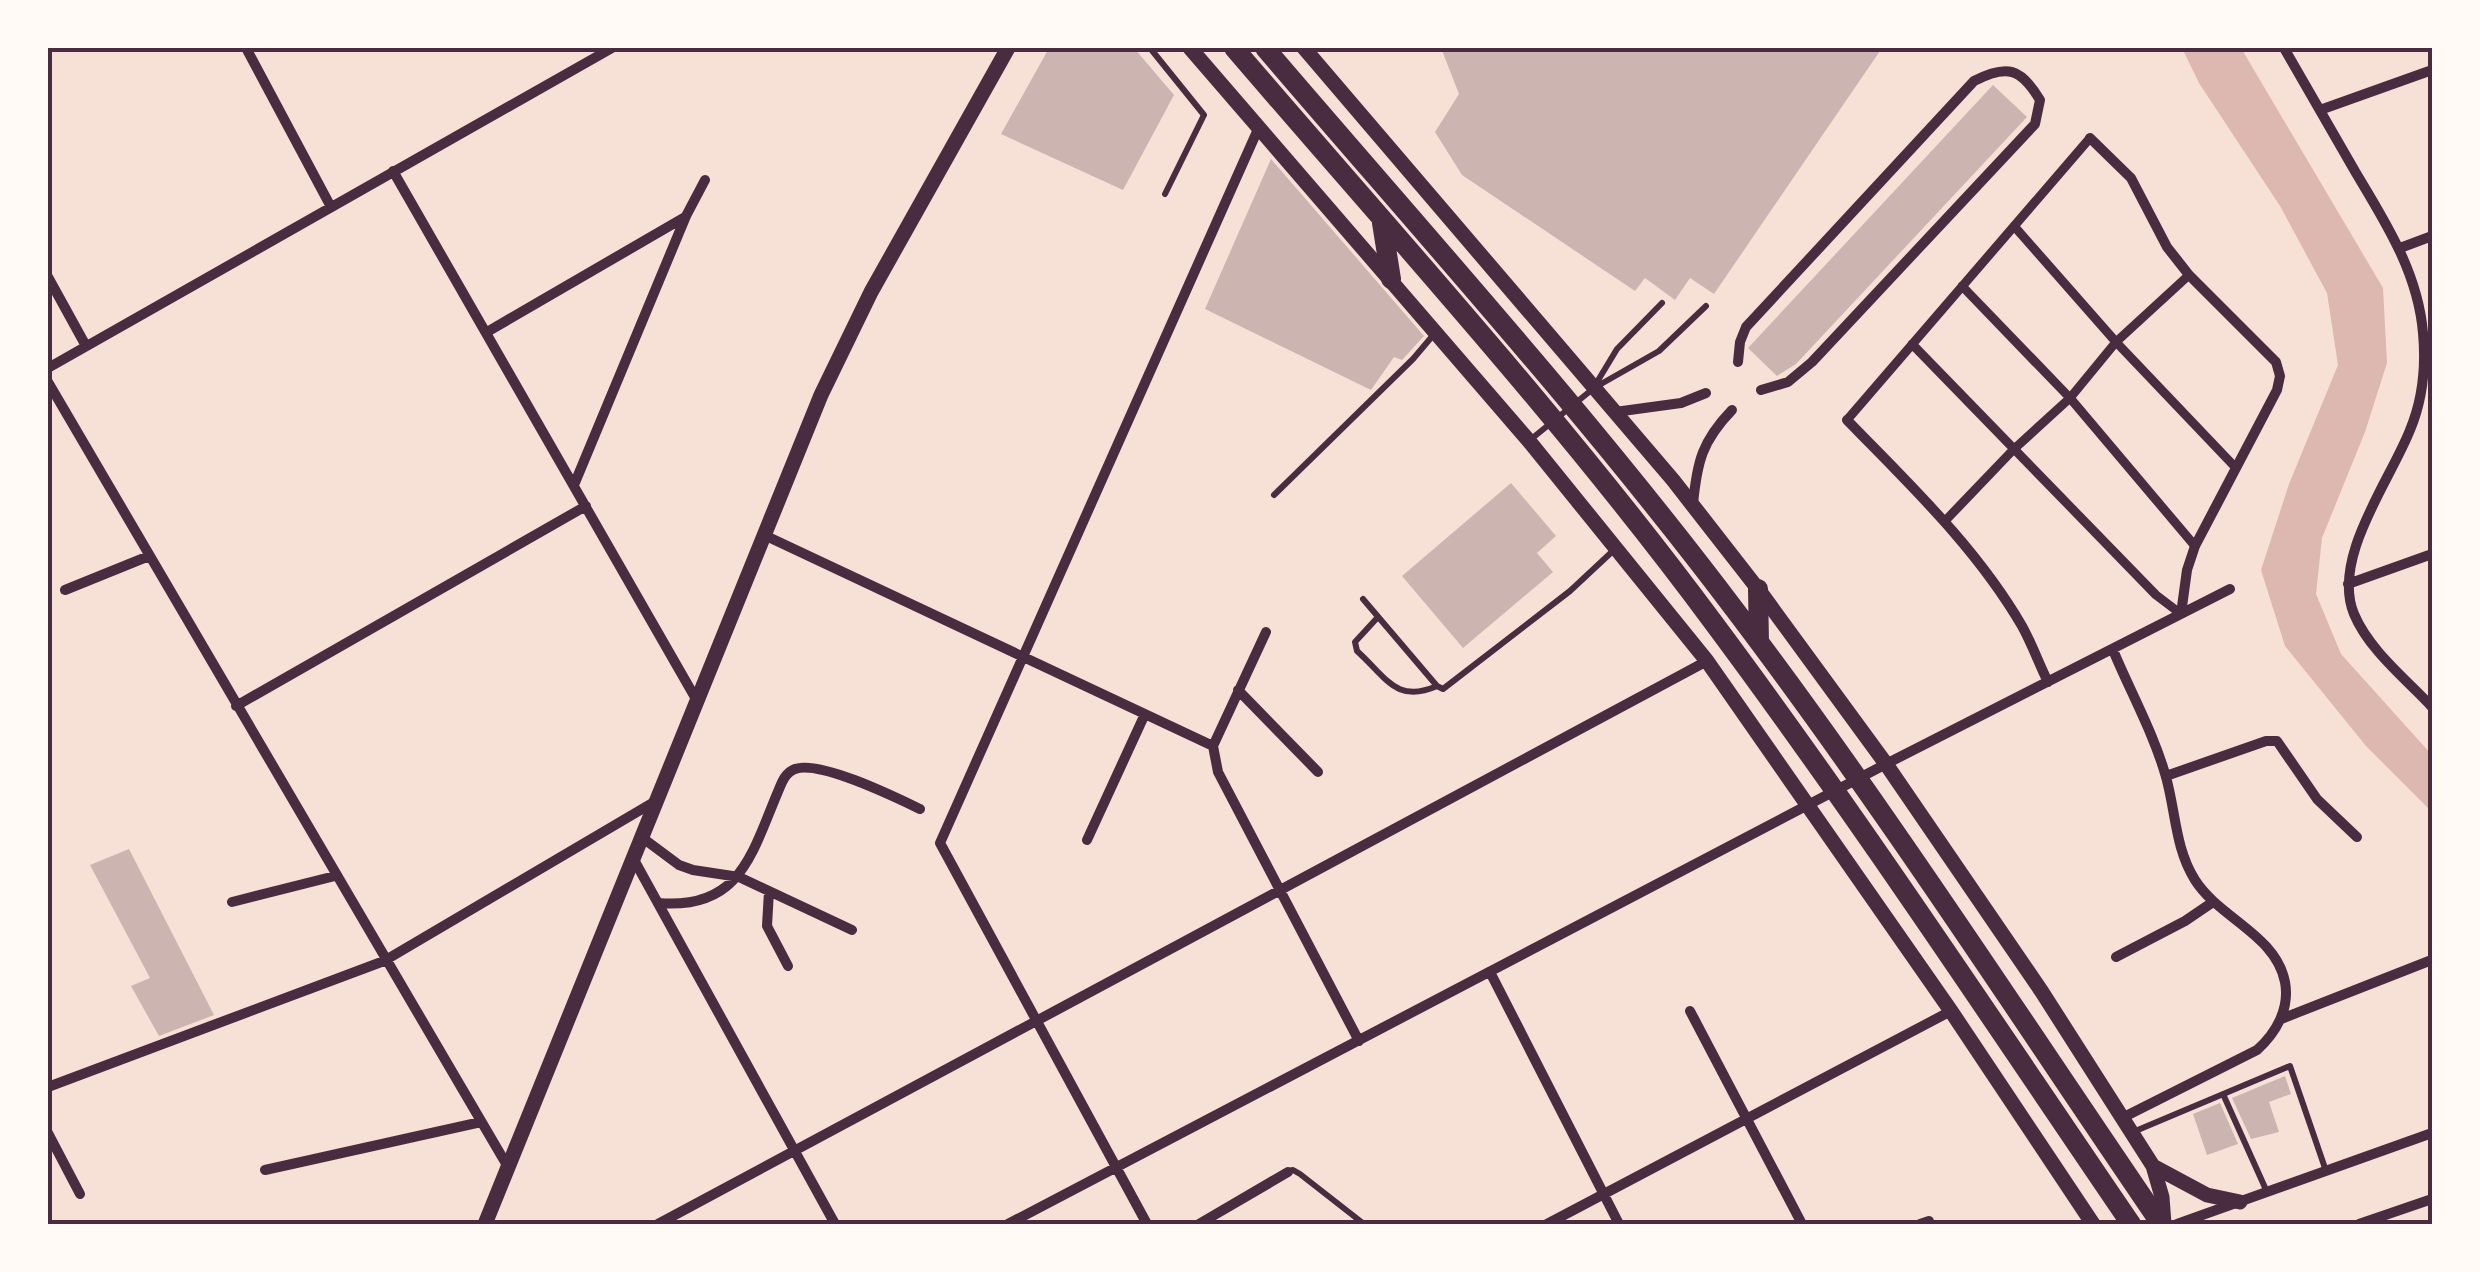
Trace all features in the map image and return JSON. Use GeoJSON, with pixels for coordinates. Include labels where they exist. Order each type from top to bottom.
{"type":"FeatureCollection","features":[{"type":"Feature","properties":{"kind":"main road"},"geometry":{"type":"LineString","coordinates":[[1234,48],[1552,422],[1713,622],[1834,791],[2131,1224]]}},
{"type":"Feature","properties":{"kind":"main road"},"geometry":{"type":"LineString","coordinates":[[1265,48],[1571,406],[1759,642],[2162,1224]]}},
{"type":"Feature","properties":{"kind":"main road"},"geometry":{"type":"LineString","coordinates":[[1382,221],[1390,279]]}},
{"type":"Feature","properties":{"kind":"main road"},"geometry":{"type":"LineString","coordinates":[[1758,589],[1759,642]]}},
{"type":"Feature","properties":{"kind":"street"},"geometry":{"type":"LineString","coordinates":[[246,48],[330,206]]}},
{"type":"Feature","properties":{"kind":"street"},"geometry":{"type":"LineString","coordinates":[[48,368],[612,48]]}},
{"type":"Feature","properties":{"kind":"street"},"geometry":{"type":"LineString","coordinates":[[486,1224],[820,395],[871,292],[1008,48]]}},
{"type":"Feature","properties":{"kind":"street"},"geometry":{"type":"LineString","coordinates":[[1190,48],[1529,441],[1707,660],[2093,1224]]}},
{"type":"Feature","properties":{"kind":"street"},"geometry":{"type":"LineString","coordinates":[[1304,48],[1692,506],[1886,764],[2042,992],[2154,1166],[2162,1197],[2162,1224]]}},
{"type":"Feature","properties":{"kind":"street"},"geometry":{"type":"LineString","coordinates":[[2284,48],[2400,248],[2418,298],[2427,393],[2360,536],[2348,584],[2356,618],[2368,638],[2432,707]]}},
{"type":"Feature","properties":{"kind":"street"},"geometry":{"type":"LineString","coordinates":[[1738,362],[1746,327],[1974,81],[1996,70],[2015,72],[2030,84],[2040,100],[2035,124],[1812,362],[1788,382],[1761,390]]}},
{"type":"Feature","properties":{"kind":"street"},"geometry":{"type":"LineString","coordinates":[[2320,110],[2432,70]]}},
{"type":"Feature","properties":{"kind":"street"},"geometry":{"type":"LineString","coordinates":[[1147,1224],[940,843],[1259,128]]}},
{"type":"Feature","properties":{"kind":"street"},"geometry":{"type":"LineString","coordinates":[[2048,682],[2024,628],[1990,576],[1945,521],[1847,420],[2090,138],[2130,178],[2167,247],[2189,276],[2261,345],[2276,362],[2280,376],[2277,390],[2194,546],[2186,570],[2181,614]]}},
{"type":"Feature","properties":{"kind":"street"},"geometry":{"type":"LineString","coordinates":[[393,171],[696,700]]}},
{"type":"Feature","properties":{"kind":"street"},"geometry":{"type":"LineString","coordinates":[[574,485],[686,216],[705,180]]}},
{"type":"Feature","properties":{"kind":"street"},"geometry":{"type":"LineString","coordinates":[[486,332],[686,216]]}},
{"type":"Feature","properties":{"kind":"street"},"geometry":{"type":"LineString","coordinates":[[2014,226],[2116,342],[2236,468]]}},
{"type":"Feature","properties":{"kind":"street"},"geometry":{"type":"LineString","coordinates":[[2400,248],[2432,236]]}},
{"type":"Feature","properties":{"kind":"street"},"geometry":{"type":"LineString","coordinates":[[1945,521],[2070,398],[2116,342],[2189,276]]}},
{"type":"Feature","properties":{"kind":"street"},"geometry":{"type":"LineString","coordinates":[[48,277],[86,346]]}},
{"type":"Feature","properties":{"kind":"street"},"geometry":{"type":"LineString","coordinates":[[1962,286],[2070,398],[2194,546]]}},
{"type":"Feature","properties":{"kind":"street"},"geometry":{"type":"LineString","coordinates":[[1912,344],[2156,595],[2181,614]]}},
{"type":"Feature","properties":{"kind":"street"},"geometry":{"type":"LineString","coordinates":[[48,382],[508,1168]]}},
{"type":"Feature","properties":{"kind":"street"},"geometry":{"type":"LineString","coordinates":[[1615,412],[1681,403],[1706,392]]}},
{"type":"Feature","properties":{"kind":"street"},"geometry":{"type":"LineString","coordinates":[[1692,506],[1697,465],[1711,432],[1732,410]]}},
{"type":"Feature","properties":{"kind":"street"},"geometry":{"type":"LineString","coordinates":[[236,706],[586,506]]}},
{"type":"Feature","properties":{"kind":"street"},"geometry":{"type":"LineString","coordinates":[[764,535],[1212,746]]}},
{"type":"Feature","properties":{"kind":"street"},"geometry":{"type":"LineString","coordinates":[[2348,584],[2432,554]]}},
{"type":"Feature","properties":{"kind":"street"},"geometry":{"type":"LineString","coordinates":[[65,590],[149,556]]}},
{"type":"Feature","properties":{"kind":"street"},"geometry":{"type":"LineString","coordinates":[[1008,1224],[1857,779],[2230,589]]}},
{"type":"Feature","properties":{"kind":"street"},"geometry":{"type":"LineString","coordinates":[[1266,632],[1212,746],[1218,772],[1359,1041]]}},
{"type":"Feature","properties":{"kind":"street"},"geometry":{"type":"LineString","coordinates":[[2113,650],[2166,776],[2184,862],[2213,902],[2265,946],[2277,962],[2285,981],[2286,999],[2273,1036],[2257,1050],[2127,1125]]}},
{"type":"Feature","properties":{"kind":"street"},"geometry":{"type":"LineString","coordinates":[[658,1224],[1707,660]]}},
{"type":"Feature","properties":{"kind":"street"},"geometry":{"type":"LineString","coordinates":[[1238,690],[1318,772]]}},
{"type":"Feature","properties":{"kind":"street"},"geometry":{"type":"LineString","coordinates":[[1087,840],[1144,714]]}},
{"type":"Feature","properties":{"kind":"street"},"geometry":{"type":"LineString","coordinates":[[2166,776],[2266,741],[2278,742],[2316,798],[2356,836]]}},
{"type":"Feature","properties":{"kind":"street"},"geometry":{"type":"LineString","coordinates":[[658,903],[677,905],[704,900],[739,877],[782,784],[794,770],[803,768],[859,781],[920,809]]}},
{"type":"Feature","properties":{"kind":"street"},"geometry":{"type":"LineString","coordinates":[[48,1087],[384,961],[654,802]]}},
{"type":"Feature","properties":{"kind":"street"},"geometry":{"type":"LineString","coordinates":[[640,836],[679,865],[739,877],[852,930]]}},
{"type":"Feature","properties":{"kind":"street"},"geometry":{"type":"LineString","coordinates":[[632,857],[835,1224]]}},
{"type":"Feature","properties":{"kind":"street"},"geometry":{"type":"LineString","coordinates":[[232,902],[334,876]]}},
{"type":"Feature","properties":{"kind":"street"},"geometry":{"type":"LineString","coordinates":[[770,891],[767,926],[788,966]]}},
{"type":"Feature","properties":{"kind":"street"},"geometry":{"type":"LineString","coordinates":[[2116,957],[2213,902]]}},
{"type":"Feature","properties":{"kind":"street"},"geometry":{"type":"LineString","coordinates":[[2281,1019],[2430,961]]}},
{"type":"Feature","properties":{"kind":"street"},"geometry":{"type":"LineString","coordinates":[[1490,972],[1619,1224]]}},
{"type":"Feature","properties":{"kind":"street"},"geometry":{"type":"LineString","coordinates":[[1690,1011],[1802,1224]]}},
{"type":"Feature","properties":{"kind":"street"},"geometry":{"type":"LineString","coordinates":[[1546,1224],[1950,1011]]}},
{"type":"Feature","properties":{"kind":"street"},"geometry":{"type":"LineString","coordinates":[[265,1170],[481,1122]]}},
{"type":"Feature","properties":{"kind":"street"},"geometry":{"type":"LineString","coordinates":[[48,1133],[80,1194]]}},
{"type":"Feature","properties":{"kind":"street"},"geometry":{"type":"LineString","coordinates":[[2177,1224],[2432,1133]]}},
{"type":"Feature","properties":{"kind":"street"},"geometry":{"type":"LineString","coordinates":[[2154,1166],[2196,1190],[2240,1202]]}},
{"type":"Feature","properties":{"kind":"street"},"geometry":{"type":"LineString","coordinates":[[1198,1224],[1288,1172]]}},
{"type":"Feature","properties":{"kind":"street"},"geometry":{"type":"LineString","coordinates":[[2359,1224],[2432,1199]]}},
{"type":"Feature","properties":{"kind":"lane"},"geometry":{"type":"LineString","coordinates":[[1150,48],[1204,115],[1165,194]]}},
{"type":"Feature","properties":{"kind":"lane"},"geometry":{"type":"LineString","coordinates":[[1594,388],[1618,349],[1662,303]]}},
{"type":"Feature","properties":{"kind":"lane"},"geometry":{"type":"LineString","coordinates":[[1529,441],[1594,388],[1660,351],[1706,306]]}},
{"type":"Feature","properties":{"kind":"lane"},"geometry":{"type":"LineString","coordinates":[[1274,494],[1414,359],[1436,332]]}},
{"type":"Feature","properties":{"kind":"lane"},"geometry":{"type":"LineString","coordinates":[[1363,600],[1443,690],[1616,549]]}},
{"type":"Feature","properties":{"kind":"lane"},"geometry":{"type":"LineString","coordinates":[[1378,617],[1355,642],[1357,651],[1401,692],[1417,695],[1437,686]]}},
{"type":"Feature","properties":{"kind":"lane"},"geometry":{"type":"LineString","coordinates":[[2127,1125],[2223,1094],[2290,1066],[2326,1171]]}},
{"type":"Feature","properties":{"kind":"lane"},"geometry":{"type":"LineString","coordinates":[[2223,1094],[2267,1192]]}},
{"type":"Feature","properties":{"kind":"lane"},"geometry":{"type":"LineString","coordinates":[[1288,1172],[1300,1174],[1364,1224]]}},
{"type":"Feature","properties":{"kind":"shaded area"},"geometry":{"type":"Polygon","coordinates":[[[2182,48],[2241,48],[2383,288],[2387,363],[2365,432],[2322,538],[2316,594],[2341,654],[2432,755],[2432,812],[2366,746],[2285,646],[2261,570],[2289,484],[2338,365],[2327,293],[2280,206],[2199,83],[2182,48]]]}},
{"type":"Feature","properties":{"kind":"building"},"geometry":{"type":"Polygon","coordinates":[[[1049,48],[1134,48],[1174,95],[1123,190],[1001,134],[1049,48]]]}},
{"type":"Feature","properties":{"kind":"building"},"geometry":{"type":"Polygon","coordinates":[[[1441,48],[1882,48],[1714,294],[1690,278],[1675,300],[1645,278],[1635,291],[1462,175],[1435,132],[1459,94],[1441,48]]]}},
{"type":"Feature","properties":{"kind":"building"},"geometry":{"type":"Polygon","coordinates":[[[1993,85],[2027,117],[1796,364],[1777,376],[1748,348],[1993,85]]]}},
{"type":"Feature","properties":{"kind":"building"},"geometry":{"type":"Polygon","coordinates":[[[1271,159],[1424,336],[1402,360],[1394,357],[1371,390],[1205,309],[1271,159]]]}},
{"type":"Feature","properties":{"kind":"building"},"geometry":{"type":"Polygon","coordinates":[[[1511,483],[1556,536],[1537,553],[1553,572],[1463,648],[1402,576],[1511,483]]]}},
{"type":"Feature","properties":{"kind":"building"},"geometry":{"type":"Polygon","coordinates":[[[129,849],[214,1015],[159,1036],[131,986],[150,978],[90,865],[129,849]]]}},
{"type":"Feature","properties":{"kind":"building"},"geometry":{"type":"Polygon","coordinates":[[[2285,1076],[2291,1094],[2269,1102],[2279,1132],[2251,1139],[2232,1098],[2285,1076]]]}},
{"type":"Feature","properties":{"kind":"building"},"geometry":{"type":"Polygon","coordinates":[[[2220,1103],[2238,1144],[2207,1155],[2193,1114],[2220,1103]]]}}]}
